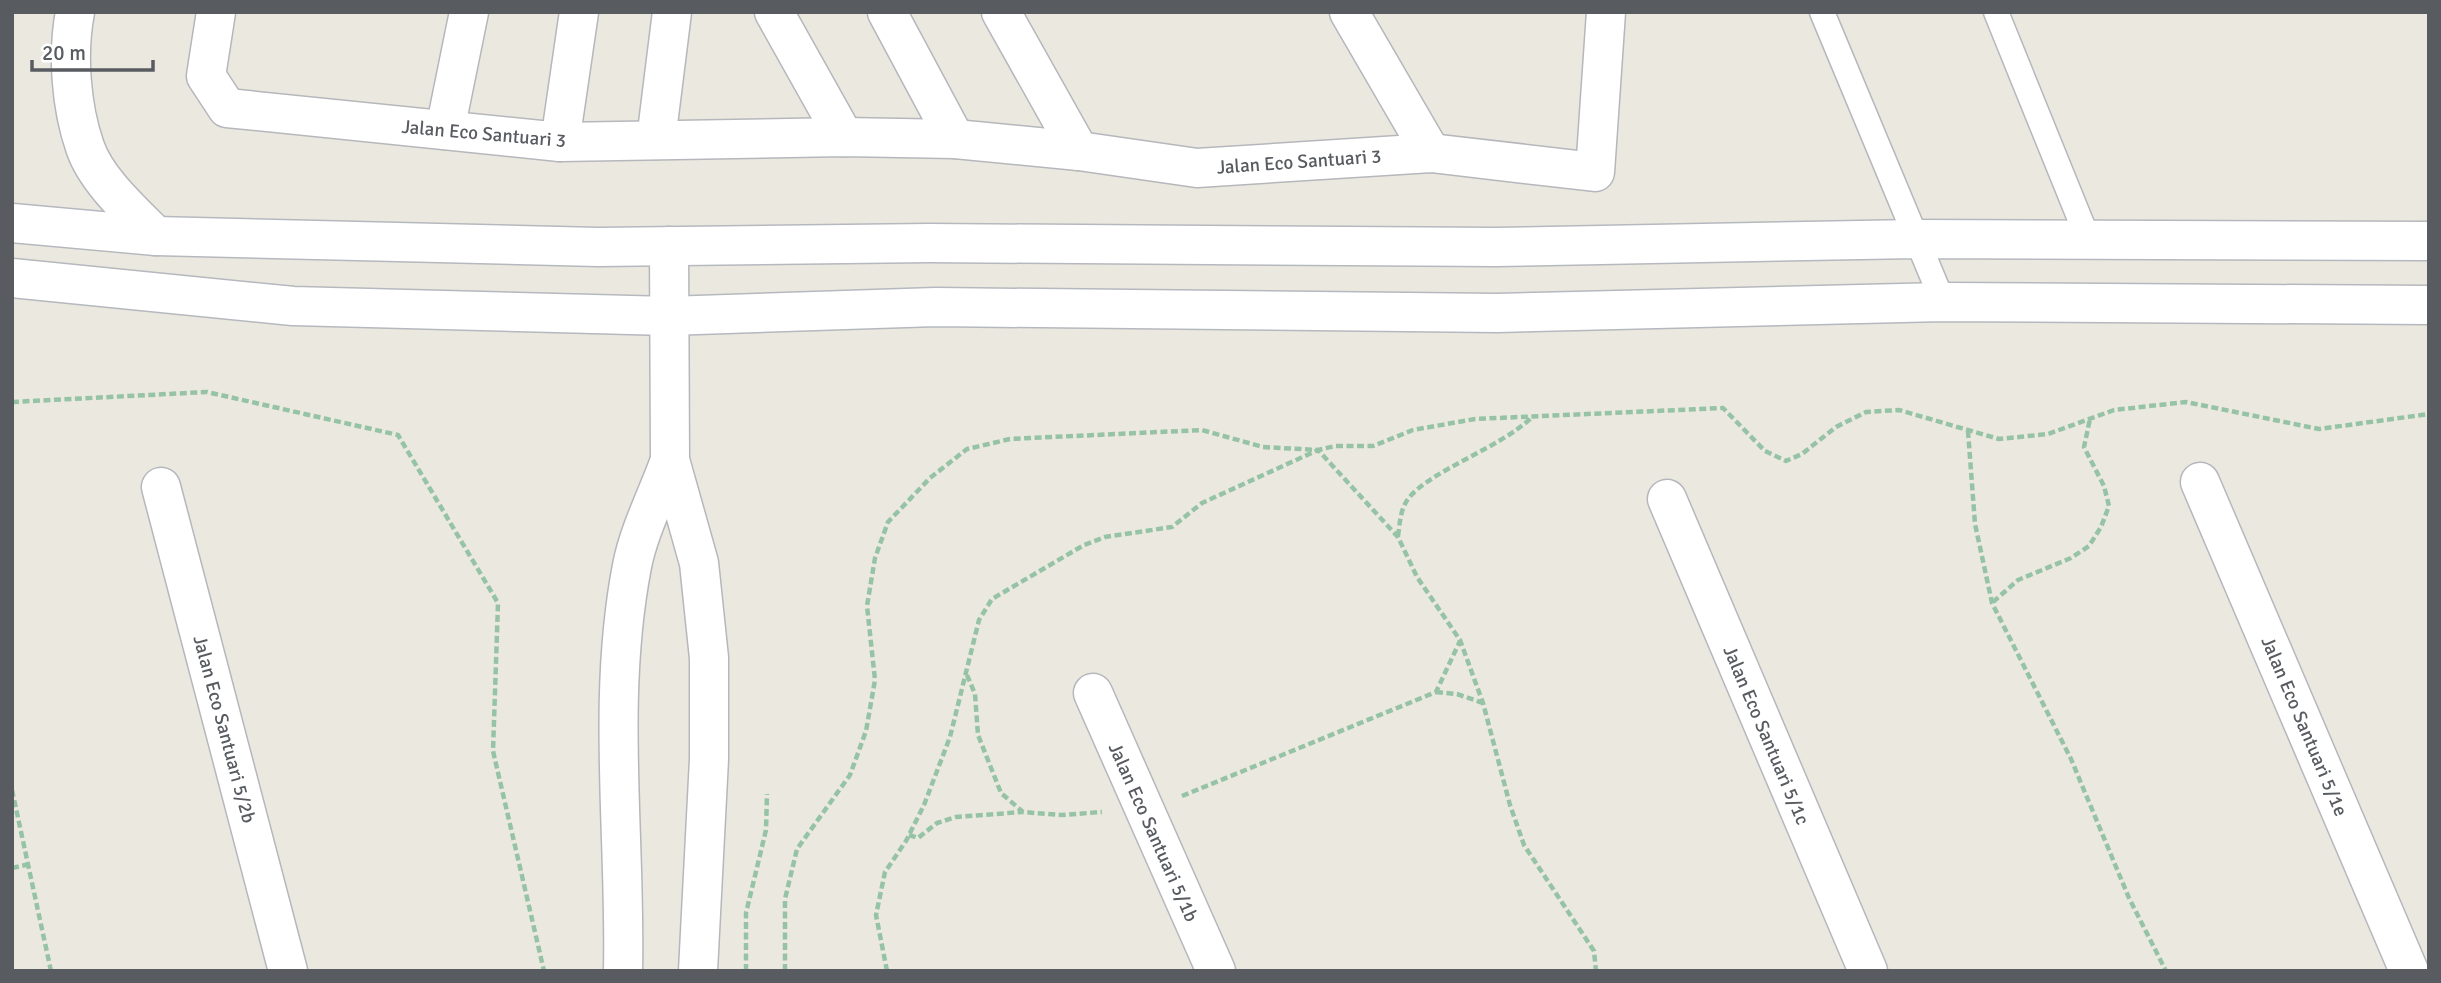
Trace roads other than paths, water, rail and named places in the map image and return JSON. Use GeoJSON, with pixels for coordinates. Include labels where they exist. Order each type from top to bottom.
{"type":"FeatureCollection","features":[{"type":"Feature","properties":{"kind":"street"},"geometry":{"type":"LineString","coordinates":[[75,12],[73,88],[85,149],[114,193],[156,236]]}},
{"type":"Feature","properties":{"kind":"street","name":"Jalan Eco Santuari 3"},"geometry":{"type":"LineString","coordinates":[[216,12],[206,76],[227,107],[560,142],[844,137],[955,139],[1079,151],[1196,168],[1431,153],[1595,172],[1606,12]]}},
{"type":"Feature","properties":{"kind":"street"},"geometry":{"type":"LineString","coordinates":[[445,130],[468,12]]}},
{"type":"Feature","properties":{"kind":"street"},"geometry":{"type":"LineString","coordinates":[[560,142],[579,12]]}},
{"type":"Feature","properties":{"kind":"street"},"geometry":{"type":"LineString","coordinates":[[656,140],[672,12]]}},
{"type":"Feature","properties":{"kind":"street"},"geometry":{"type":"LineString","coordinates":[[774,12],[844,137]]}},
{"type":"Feature","properties":{"kind":"street"},"geometry":{"type":"LineString","coordinates":[[887,12],[955,139]]}},
{"type":"Feature","properties":{"kind":"street"},"geometry":{"type":"LineString","coordinates":[[1001,12],[1079,151]]}},
{"type":"Feature","properties":{"kind":"street"},"geometry":{"type":"LineString","coordinates":[[1349,12],[1431,153]]}},
{"type":"Feature","properties":{"kind":"street"},"geometry":{"type":"LineString","coordinates":[[12,223],[156,236],[669,246],[929,243],[1495,247],[1915,239],[2429,241]]}},
{"type":"Feature","properties":{"kind":"street"},"geometry":{"type":"LineString","coordinates":[[669,246],[670,460],[699,563],[709,658],[709,759],[698,971]]}},
{"type":"Feature","properties":{"kind":"street"},"geometry":{"type":"LineString","coordinates":[[12,278],[293,306],[668,316],[936,307],[1497,313],[1943,302],[2429,305]]}},
{"type":"Feature","properties":{"kind":"street"},"geometry":{"type":"LineString","coordinates":[[623,971],[625,888],[617,761],[620,661],[632,563],[670,460]]}},
{"type":"Feature","properties":{"kind":"street","name":"Jalan Eco Santuari 5/1e"},"geometry":{"type":"LineString","coordinates":[[2200,482],[2409,971]]}},
{"type":"Feature","properties":{"kind":"street","name":"Jalan Eco Santuari 5/2b"},"geometry":{"type":"LineString","coordinates":[[161,487],[288,971]]}},
{"type":"Feature","properties":{"kind":"street","name":"Jalan Eco Santuari 5/1c"},"geometry":{"type":"LineString","coordinates":[[1667,499],[1868,971]]}},
{"type":"Feature","properties":{"kind":"street","name":"Jalan Eco Santuari 5/1b"},"geometry":{"type":"LineString","coordinates":[[1093,693],[1216,971]]}},
{"type":"Feature","properties":{"kind":"lane"},"geometry":{"type":"LineString","coordinates":[[1822,12],[1943,302]]}},
{"type":"Feature","properties":{"kind":"lane"},"geometry":{"type":"LineString","coordinates":[[1996,12],[2088,239]]}}]}
